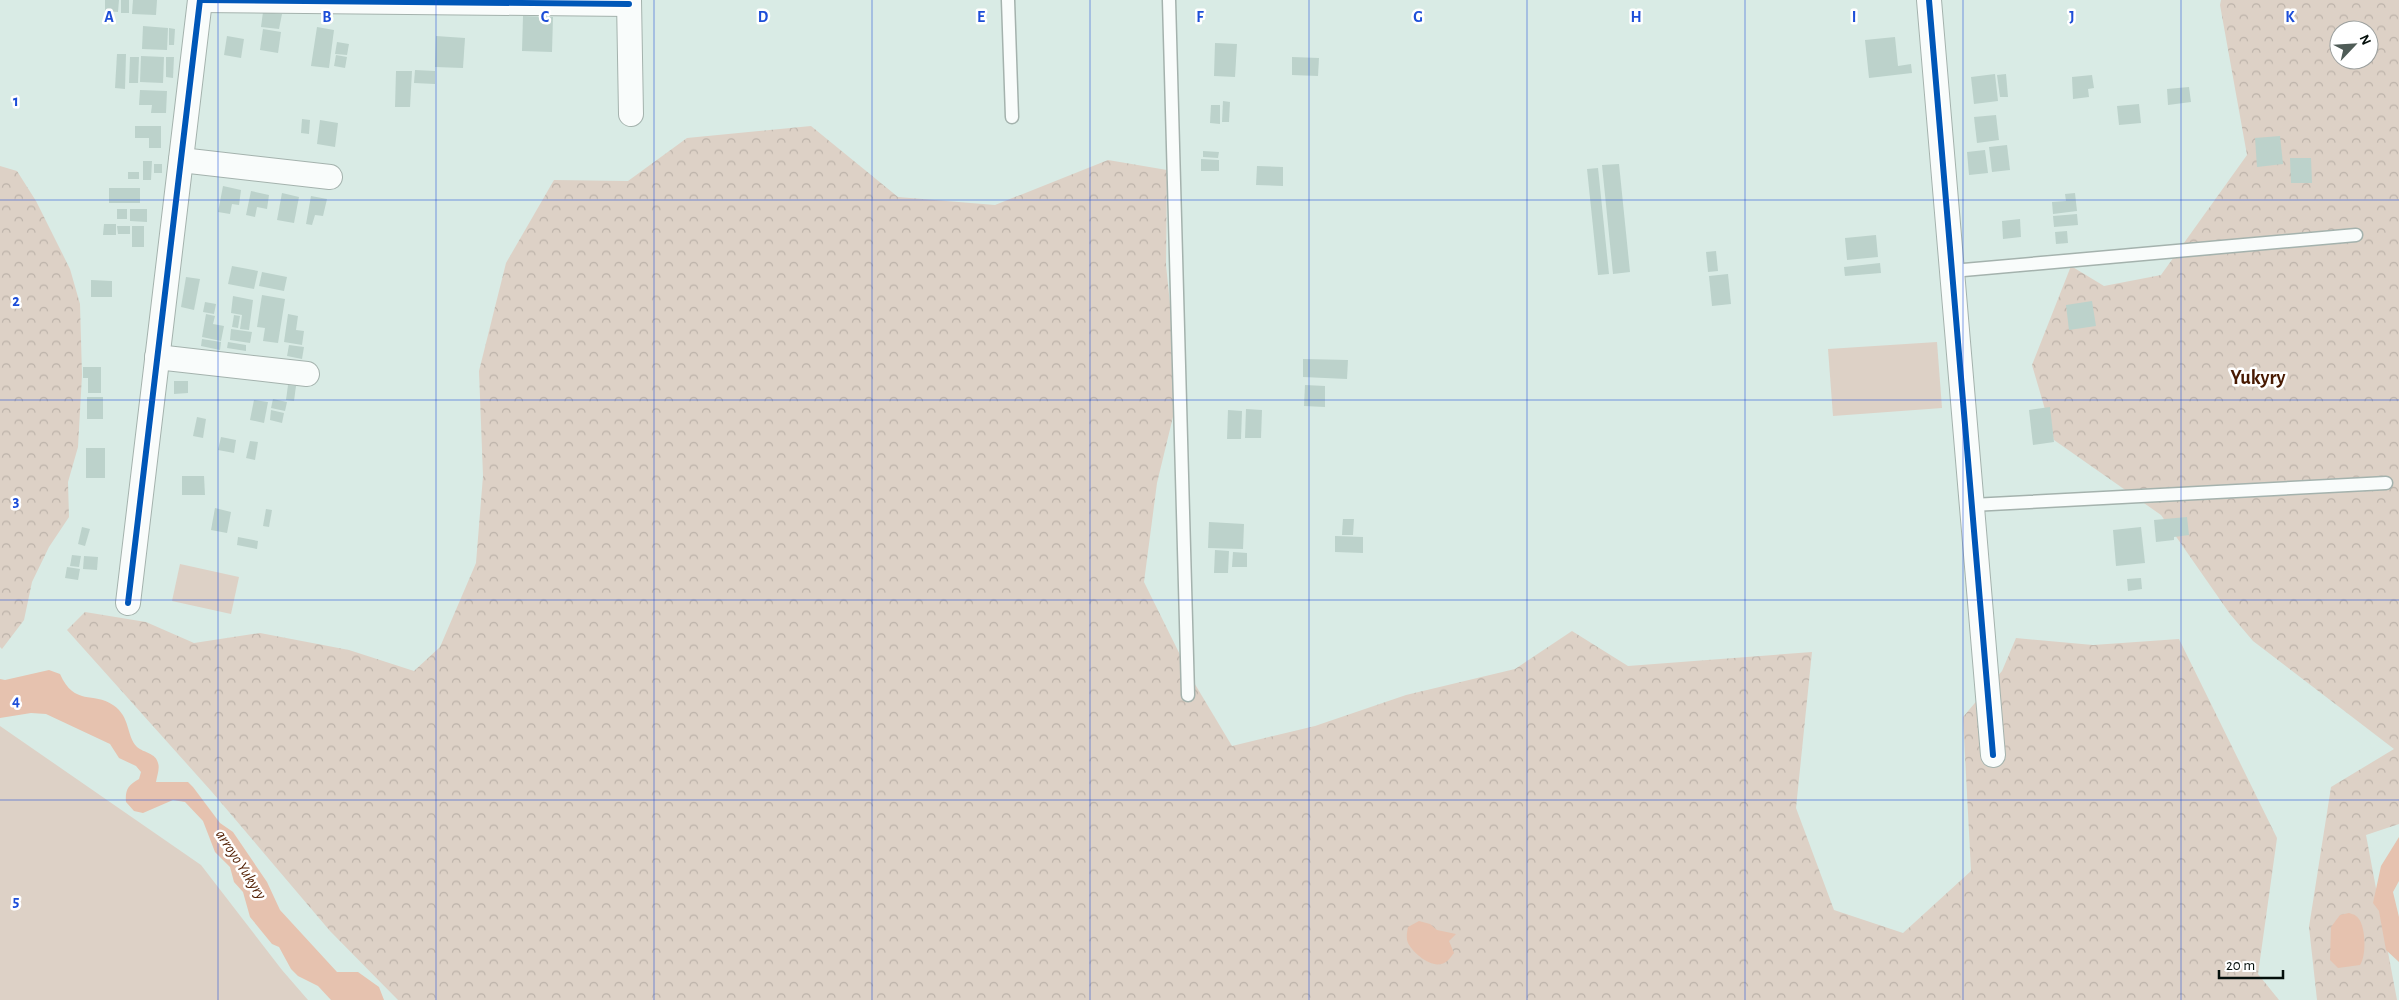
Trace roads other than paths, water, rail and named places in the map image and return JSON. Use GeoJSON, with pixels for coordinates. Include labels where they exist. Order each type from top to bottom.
{"type":"FeatureCollection","features":[{"type":"Feature","properties":{"kind":"street"},"geometry":{"type":"LineString","coordinates":[[128,603],[200,0],[629,2],[630,114]]}},
{"type":"Feature","properties":{"kind":"street"},"geometry":{"type":"LineString","coordinates":[[1929,0],[1993,755]]}},
{"type":"Feature","properties":{"kind":"street"},"geometry":{"type":"LineString","coordinates":[[181,160],[330,177]]}},
{"type":"Feature","properties":{"kind":"street"},"geometry":{"type":"LineString","coordinates":[[157,357],[307,374]]}},
{"type":"Feature","properties":{"kind":"lane"},"geometry":{"type":"LineString","coordinates":[[1008,0],[1012,117]]}},
{"type":"Feature","properties":{"kind":"lane"},"geometry":{"type":"LineString","coordinates":[[1169,0],[1188,695]]}},
{"type":"Feature","properties":{"kind":"lane"},"geometry":{"type":"LineString","coordinates":[[1952,271],[2356,235]]}},
{"type":"Feature","properties":{"kind":"lane"},"geometry":{"type":"LineString","coordinates":[[1972,505],[2386,483]]}},
{"type":"Feature","properties":{"kind":"water","name":"arroyo Yukyry"},"geometry":{"type":"Polygon","coordinates":[[[49,670],[60,674],[72,691],[78,695],[106,701],[119,710],[137,747],[157,760],[159,767],[156,782],[188,782],[220,823],[233,832],[267,882],[280,910],[337,972],[358,972],[379,987],[384,1000],[331,1000],[318,986],[298,976],[291,969],[279,947],[272,944],[250,917],[243,892],[234,882],[230,867],[215,852],[203,821],[185,802],[173,800],[143,813],[134,811],[126,802],[128,788],[139,779],[141,772],[136,766],[119,758],[110,744],[46,714],[31,713],[0,718],[0,679],[5,680],[49,670]]]}},
{"type":"Feature","properties":{"kind":"water"},"geometry":{"type":"Polygon","coordinates":[[[2399,837],[2399,881],[2393,892],[2399,917],[2399,962],[2386,950],[2379,911],[2373,903],[2381,866],[2399,837]]]}},
{"type":"Feature","properties":{"kind":"water"},"geometry":{"type":"Polygon","coordinates":[[[2349,913],[2356,916],[2362,925],[2364,932],[2364,954],[2360,965],[2338,968],[2330,960],[2331,927],[2340,915],[2349,913]]]}},
{"type":"Feature","properties":{"kind":"water"},"geometry":{"type":"Polygon","coordinates":[[[1419,921],[1430,924],[1437,930],[1456,934],[1449,941],[1454,953],[1445,963],[1437,964],[1427,961],[1410,947],[1407,939],[1408,927],[1419,921]]]}},
{"type":"Feature","properties":{"kind":"district","name":"Yukyry"},"geometry":{"type":"Point","coordinates":[2258,377]}}]}
